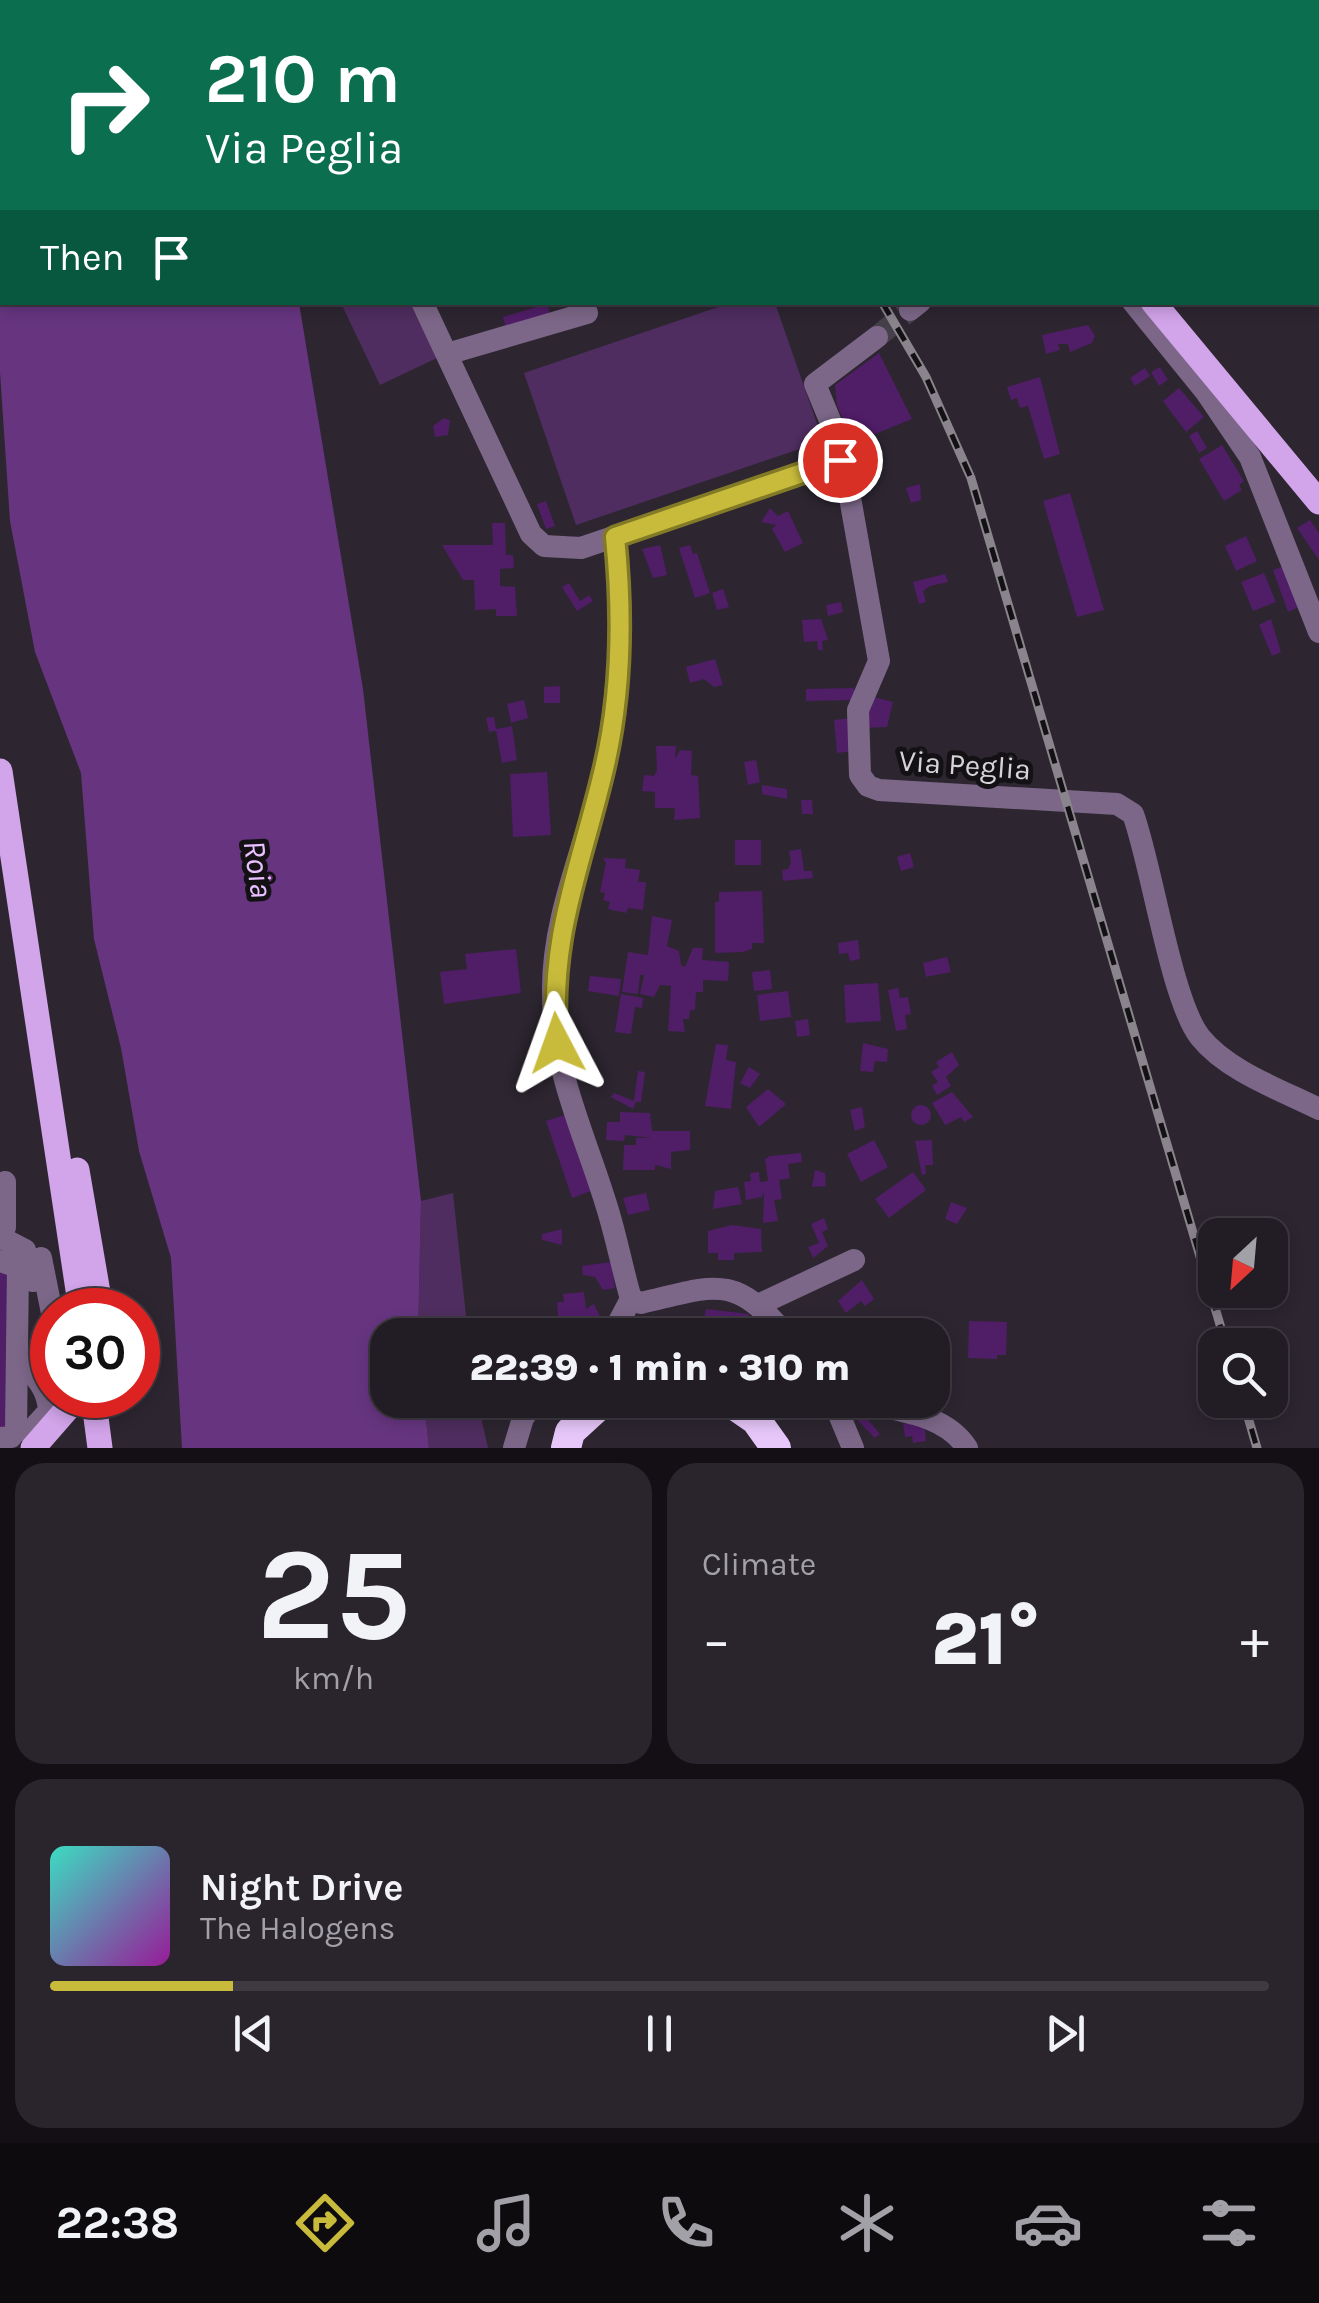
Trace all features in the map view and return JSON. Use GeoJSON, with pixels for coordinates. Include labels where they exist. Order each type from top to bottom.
{"type":"FeatureCollection","features":[{"type":"Feature","properties":{"kind":"highway"},"geometry":{"type":"LineString","coordinates":[[566,1448],[570,1432],[585,1418]]}},
{"type":"Feature","properties":{"kind":"highway"},"geometry":{"type":"LineString","coordinates":[[753,1418],[776,1448]]}},
{"type":"Feature","properties":{"kind":"main road"},"geometry":{"type":"LineString","coordinates":[[1155,305],[1319,502]]}},
{"type":"Feature","properties":{"kind":"main road"},"geometry":{"type":"LineString","coordinates":[[0,771],[77,1288]]}},
{"type":"Feature","properties":{"kind":"main road"},"geometry":{"type":"LineString","coordinates":[[24,936],[22,1009],[60,1288]]}},
{"type":"Feature","properties":{"kind":"main road"},"geometry":{"type":"LineString","coordinates":[[24,936],[51,1021],[97,1288]]}},
{"type":"Feature","properties":{"kind":"main road"},"geometry":{"type":"LineString","coordinates":[[33,1448],[59,1418]]}},
{"type":"Feature","properties":{"kind":"main road"},"geometry":{"type":"LineString","coordinates":[[100,1448],[104,1418]]}},
{"type":"Feature","properties":{"kind":"street"},"geometry":{"type":"LineString","coordinates":[[423,305],[531,534],[544,546],[559,549],[581,548],[840,460],[841,447],[814,384],[877,338]]}},
{"type":"Feature","properties":{"kind":"street"},"geometry":{"type":"LineString","coordinates":[[1135,305],[1206,392],[1250,457],[1319,632]]}},
{"type":"Feature","properties":{"kind":"street"},"geometry":{"type":"LineString","coordinates":[[447,354],[588,313]]}},
{"type":"Feature","properties":{"kind":"street","name":"Via Peglia"},"geometry":{"type":"LineString","coordinates":[[840,460],[878,661],[858,710],[860,775],[868,786],[916,794],[1117,804],[1134,814],[1186,1010],[1200,1037],[1267,1084],[1319,1109]]}},
{"type":"Feature","properties":{"kind":"street"},"geometry":{"type":"LineString","coordinates":[[615,537],[620,653],[614,712],[603,772],[564,907],[553,990],[559,1070],[606,1205],[631,1300],[621,1318]]}},
{"type":"Feature","properties":{"kind":"street"},"geometry":{"type":"LineString","coordinates":[[3,1236],[5,1182]]}},
{"type":"Feature","properties":{"kind":"street"},"geometry":{"type":"LineString","coordinates":[[3,1236],[38,1252],[48,1288]]}},
{"type":"Feature","properties":{"kind":"street"},"geometry":{"type":"LineString","coordinates":[[3,1236],[26,1250],[32,1266],[32,1288]]}},
{"type":"Feature","properties":{"kind":"street"},"geometry":{"type":"LineString","coordinates":[[758,1305],[854,1260]]}},
{"type":"Feature","properties":{"kind":"street"},"geometry":{"type":"LineString","coordinates":[[0,1261],[18,1267],[16,1430],[11,1437],[0,1438]]}},
{"type":"Feature","properties":{"kind":"street"},"geometry":{"type":"LineString","coordinates":[[631,1300],[640,1303],[718,1288],[743,1293],[770,1318]]}},
{"type":"Feature","properties":{"kind":"street"},"geometry":{"type":"LineString","coordinates":[[17,1361],[30,1370]]}},
{"type":"Feature","properties":{"kind":"street"},"geometry":{"type":"LineString","coordinates":[[0,1448],[19,1441],[40,1418]]}},
{"type":"Feature","properties":{"kind":"street"},"geometry":{"type":"LineString","coordinates":[[514,1448],[523,1418]]}},
{"type":"Feature","properties":{"kind":"street"},"geometry":{"type":"LineString","coordinates":[[841,1418],[853,1448]]}},
{"type":"Feature","properties":{"kind":"street"},"geometry":{"type":"LineString","coordinates":[[925,1418],[958,1433],[967,1448]]}},
{"type":"Feature","properties":{"kind":"shaded area"},"geometry":{"type":"Polygon","coordinates":[[[342,305],[411,305],[437,358],[380,385],[342,305]]]}},
{"type":"Feature","properties":{"kind":"shaded area"},"geometry":{"type":"Polygon","coordinates":[[[724,305],[776,305],[823,441],[576,525],[524,373],[724,305]]]}},
{"type":"Feature","properties":{"kind":"shaded area"},"geometry":{"type":"Polygon","coordinates":[[[453,1193],[466,1318],[418,1318],[421,1201],[453,1193]]]}},
{"type":"Feature","properties":{"kind":"shaded area"},"geometry":{"type":"Polygon","coordinates":[[[426,1418],[481,1418],[488,1448],[429,1448],[426,1418]]]}},
{"type":"Feature","properties":{"kind":"water","name":"Roia"},"geometry":{"type":"Polygon","coordinates":[[[0,305],[299,305],[363,689],[421,1201],[418,1318],[370,1318],[370,1418],[426,1418],[429,1448],[182,1448],[171,1258],[139,1151],[121,1048],[94,939],[81,773],[35,652],[10,521],[0,372],[0,305]]]}},
{"type":"Feature","properties":{"kind":"building"},"geometry":{"type":"Polygon","coordinates":[[[544,305],[547,305],[550,314],[506,328],[503,317],[544,305]]]}},
{"type":"Feature","properties":{"kind":"building"},"geometry":{"type":"Polygon","coordinates":[[[1088,325],[1095,336],[1092,343],[1070,352],[1068,344],[1058,344],[1060,350],[1046,354],[1042,335],[1088,325]]]}},
{"type":"Feature","properties":{"kind":"building"},"geometry":{"type":"Polygon","coordinates":[[[879,353],[912,419],[853,443],[837,405],[835,385],[879,353]]]}},
{"type":"Feature","properties":{"kind":"building"},"geometry":{"type":"Polygon","coordinates":[[[1160,367],[1168,380],[1159,386],[1151,372],[1160,367]]]}},
{"type":"Feature","properties":{"kind":"building"},"geometry":{"type":"Polygon","coordinates":[[[1145,368],[1150,376],[1135,386],[1130,378],[1145,368]]]}},
{"type":"Feature","properties":{"kind":"building"},"geometry":{"type":"Polygon","coordinates":[[[1040,377],[1060,454],[1044,459],[1028,406],[1020,408],[1017,398],[1011,400],[1007,387],[1040,377]]]}},
{"type":"Feature","properties":{"kind":"building"},"geometry":{"type":"Polygon","coordinates":[[[1179,388],[1204,417],[1186,432],[1163,401],[1179,388]]]}},
{"type":"Feature","properties":{"kind":"building"},"geometry":{"type":"Polygon","coordinates":[[[444,418],[450,420],[448,435],[435,437],[433,426],[444,418]]]}},
{"type":"Feature","properties":{"kind":"building"},"geometry":{"type":"Polygon","coordinates":[[[1197,431],[1207,448],[1199,453],[1189,436],[1197,431]]]}},
{"type":"Feature","properties":{"kind":"building"},"geometry":{"type":"Polygon","coordinates":[[[1222,445],[1244,481],[1239,485],[1242,490],[1224,501],[1199,459],[1222,445]]]}},
{"type":"Feature","properties":{"kind":"building"},"geometry":{"type":"Polygon","coordinates":[[[920,484],[921,500],[911,503],[906,488],[920,484]]]}},
{"type":"Feature","properties":{"kind":"building"},"geometry":{"type":"Polygon","coordinates":[[[1070,493],[1104,610],[1077,617],[1043,501],[1070,493]]]}},
{"type":"Feature","properties":{"kind":"building"},"geometry":{"type":"Polygon","coordinates":[[[546,501],[555,526],[546,529],[537,504],[546,501]]]}},
{"type":"Feature","properties":{"kind":"building"},"geometry":{"type":"Polygon","coordinates":[[[770,508],[778,516],[788,511],[803,543],[785,552],[772,529],[776,525],[761,522],[770,508]]]}},
{"type":"Feature","properties":{"kind":"building"},"geometry":{"type":"Polygon","coordinates":[[[1310,520],[1319,533],[1319,560],[1297,528],[1310,520]]]}},
{"type":"Feature","properties":{"kind":"building"},"geometry":{"type":"Polygon","coordinates":[[[492,523],[505,523],[506,555],[513,555],[514,568],[500,569],[500,586],[515,587],[517,616],[496,616],[496,609],[475,610],[474,580],[463,580],[442,545],[493,545],[492,523]]]}},
{"type":"Feature","properties":{"kind":"building"},"geometry":{"type":"Polygon","coordinates":[[[1246,536],[1257,561],[1236,571],[1225,546],[1246,536]]]}},
{"type":"Feature","properties":{"kind":"building"},"geometry":{"type":"Polygon","coordinates":[[[660,545],[667,575],[653,578],[642,549],[660,545]]]}},
{"type":"Feature","properties":{"kind":"building"},"geometry":{"type":"Polygon","coordinates":[[[690,545],[693,554],[697,553],[710,593],[695,598],[679,548],[690,545]]]}},
{"type":"Feature","properties":{"kind":"building"},"geometry":{"type":"Polygon","coordinates":[[[1286,565],[1303,605],[1288,612],[1273,570],[1286,565]]]}},
{"type":"Feature","properties":{"kind":"building"},"geometry":{"type":"Polygon","coordinates":[[[1264,573],[1276,602],[1253,611],[1241,582],[1264,573]]]}},
{"type":"Feature","properties":{"kind":"building"},"geometry":{"type":"Polygon","coordinates":[[[945,574],[948,582],[923,591],[926,602],[919,604],[913,582],[945,574]]]}},
{"type":"Feature","properties":{"kind":"building"},"geometry":{"type":"Polygon","coordinates":[[[569,583],[580,601],[589,595],[593,601],[577,611],[562,587],[569,583]]]}},
{"type":"Feature","properties":{"kind":"building"},"geometry":{"type":"Polygon","coordinates":[[[723,589],[729,607],[717,610],[712,593],[723,589]]]}},
{"type":"Feature","properties":{"kind":"building"},"geometry":{"type":"Polygon","coordinates":[[[841,602],[843,612],[828,616],[826,605],[841,602]]]}},
{"type":"Feature","properties":{"kind":"building"},"geometry":{"type":"Polygon","coordinates":[[[821,619],[828,640],[822,641],[823,650],[818,650],[817,641],[804,642],[802,620],[821,619]]]}},
{"type":"Feature","properties":{"kind":"building"},"geometry":{"type":"Polygon","coordinates":[[[1271,619],[1281,652],[1272,656],[1259,625],[1271,619]]]}},
{"type":"Feature","properties":{"kind":"building"},"geometry":{"type":"Polygon","coordinates":[[[715,659],[723,685],[714,687],[704,679],[690,683],[686,667],[715,659]]]}},
{"type":"Feature","properties":{"kind":"building"},"geometry":{"type":"Polygon","coordinates":[[[560,686],[560,703],[544,703],[544,687],[560,686]]]}},
{"type":"Feature","properties":{"kind":"building"},"geometry":{"type":"Polygon","coordinates":[[[854,688],[855,700],[806,701],[806,689],[854,688]]]}},
{"type":"Feature","properties":{"kind":"building"},"geometry":{"type":"Polygon","coordinates":[[[870,696],[893,702],[887,727],[863,728],[870,696]]]}},
{"type":"Feature","properties":{"kind":"building"},"geometry":{"type":"Polygon","coordinates":[[[524,700],[528,718],[511,723],[507,704],[524,700]]]}},
{"type":"Feature","properties":{"kind":"building"},"geometry":{"type":"Polygon","coordinates":[[[494,717],[496,729],[512,726],[517,760],[502,763],[496,731],[489,732],[486,718],[494,717]]]}},
{"type":"Feature","properties":{"kind":"building"},"geometry":{"type":"Polygon","coordinates":[[[851,718],[855,751],[837,753],[834,720],[851,718]]]}},
{"type":"Feature","properties":{"kind":"building"},"geometry":{"type":"Polygon","coordinates":[[[656,746],[676,746],[675,759],[680,750],[692,751],[691,775],[698,776],[700,818],[674,820],[675,808],[655,808],[655,792],[642,791],[644,775],[654,776],[657,770],[656,746]]]}},
{"type":"Feature","properties":{"kind":"building"},"geometry":{"type":"Polygon","coordinates":[[[756,760],[760,782],[748,785],[744,762],[756,760]]]}},
{"type":"Feature","properties":{"kind":"building"},"geometry":{"type":"Polygon","coordinates":[[[547,772],[551,835],[513,837],[510,774],[547,772]]]}},
{"type":"Feature","properties":{"kind":"building"},"geometry":{"type":"Polygon","coordinates":[[[762,785],[787,789],[787,799],[762,794],[762,785]]]}},
{"type":"Feature","properties":{"kind":"building"},"geometry":{"type":"Polygon","coordinates":[[[801,800],[812,800],[813,814],[802,814],[801,800]]]}},
{"type":"Feature","properties":{"kind":"building"},"geometry":{"type":"Polygon","coordinates":[[[735,840],[761,840],[761,865],[735,865],[735,840]]]}},
{"type":"Feature","properties":{"kind":"building"},"geometry":{"type":"Polygon","coordinates":[[[801,849],[804,871],[812,871],[813,878],[783,881],[782,870],[788,869],[791,862],[789,851],[801,849]]]}},
{"type":"Feature","properties":{"kind":"building"},"geometry":{"type":"Polygon","coordinates":[[[910,853],[914,867],[901,871],[897,857],[910,853]]]}},
{"type":"Feature","properties":{"kind":"building"},"geometry":{"type":"Polygon","coordinates":[[[603,858],[626,859],[625,868],[640,870],[638,882],[646,882],[643,910],[628,908],[626,913],[608,909],[610,902],[603,900],[605,893],[600,892],[606,863],[603,858]]]}},
{"type":"Feature","properties":{"kind":"building"},"geometry":{"type":"Polygon","coordinates":[[[762,891],[764,943],[752,943],[752,949],[743,952],[715,953],[715,902],[719,902],[719,892],[762,891]]]}},
{"type":"Feature","properties":{"kind":"building"},"geometry":{"type":"Polygon","coordinates":[[[652,916],[672,920],[667,946],[679,951],[681,965],[685,967],[693,948],[703,948],[702,960],[729,962],[728,981],[703,980],[703,992],[696,992],[695,1010],[690,1010],[689,1019],[683,1019],[685,1032],[668,1031],[671,986],[660,985],[654,997],[640,994],[644,975],[640,975],[638,994],[622,992],[628,952],[648,955],[652,916]]]}},
{"type":"Feature","properties":{"kind":"building"},"geometry":{"type":"Polygon","coordinates":[[[858,940],[860,959],[850,961],[848,953],[839,954],[838,943],[858,940]]]}},
{"type":"Feature","properties":{"kind":"building"},"geometry":{"type":"Polygon","coordinates":[[[516,949],[521,993],[444,1004],[440,972],[467,969],[465,954],[516,949]]]}},
{"type":"Feature","properties":{"kind":"building"},"geometry":{"type":"Polygon","coordinates":[[[947,957],[951,972],[926,977],[923,963],[947,957]]]}},
{"type":"Feature","properties":{"kind":"building"},"geometry":{"type":"Polygon","coordinates":[[[770,970],[772,989],[754,991],[752,972],[770,970]]]}},
{"type":"Feature","properties":{"kind":"building"},"geometry":{"type":"Polygon","coordinates":[[[590,976],[621,979],[619,996],[588,991],[590,976]]]}},
{"type":"Feature","properties":{"kind":"building"},"geometry":{"type":"Polygon","coordinates":[[[878,983],[881,1021],[846,1023],[844,985],[878,983]]]}},
{"type":"Feature","properties":{"kind":"building"},"geometry":{"type":"Polygon","coordinates":[[[898,988],[900,998],[908,997],[911,1014],[905,1015],[907,1029],[896,1031],[888,990],[898,988]]]}},
{"type":"Feature","properties":{"kind":"building"},"geometry":{"type":"Polygon","coordinates":[[[788,991],[791,1017],[760,1021],[757,995],[788,991]]]}},
{"type":"Feature","properties":{"kind":"building"},"geometry":{"type":"Polygon","coordinates":[[[621,994],[643,998],[642,1008],[635,1007],[631,1034],[615,1032],[621,994]]]}},
{"type":"Feature","properties":{"kind":"building"},"geometry":{"type":"Polygon","coordinates":[[[808,1019],[810,1035],[797,1037],[795,1021],[808,1019]]]}},
{"type":"Feature","properties":{"kind":"building"},"geometry":{"type":"Polygon","coordinates":[[[863,1043],[888,1049],[887,1062],[875,1061],[873,1072],[860,1071],[863,1043]]]}},
{"type":"Feature","properties":{"kind":"building"},"geometry":{"type":"Polygon","coordinates":[[[716,1044],[728,1045],[726,1060],[736,1062],[731,1109],[705,1106],[716,1044]]]}},
{"type":"Feature","properties":{"kind":"building"},"geometry":{"type":"Polygon","coordinates":[[[952,1052],[959,1065],[946,1077],[951,1086],[937,1095],[932,1086],[938,1082],[931,1072],[939,1067],[936,1062],[952,1052]]]}},
{"type":"Feature","properties":{"kind":"building"},"geometry":{"type":"Polygon","coordinates":[[[587,1065],[601,1074],[597,1082],[582,1074],[587,1065]]]}},
{"type":"Feature","properties":{"kind":"building"},"geometry":{"type":"Polygon","coordinates":[[[749,1067],[760,1074],[750,1088],[740,1083],[749,1067]]]}},
{"type":"Feature","properties":{"kind":"building"},"geometry":{"type":"Polygon","coordinates":[[[638,1071],[645,1072],[641,1102],[636,1102],[633,1109],[611,1097],[614,1093],[634,1101],[638,1071]]]}},
{"type":"Feature","properties":{"kind":"building"},"geometry":{"type":"Polygon","coordinates":[[[768,1089],[786,1104],[759,1127],[746,1107],[768,1089]]]}},
{"type":"Feature","properties":{"kind":"building"},"geometry":{"type":"Polygon","coordinates":[[[952,1092],[973,1117],[964,1122],[961,1117],[945,1125],[932,1103],[952,1092]]]}},
{"type":"Feature","properties":{"kind":"building"},"geometry":{"type":"Polygon","coordinates":[[[917,1105],[925,1105],[931,1115],[925,1125],[917,1125],[911,1119],[911,1111],[917,1105]]]}},
{"type":"Feature","properties":{"kind":"building"},"geometry":{"type":"Polygon","coordinates":[[[862,1107],[865,1127],[855,1131],[850,1110],[862,1107]]]}},
{"type":"Feature","properties":{"kind":"building"},"geometry":{"type":"Polygon","coordinates":[[[620,1112],[650,1113],[652,1131],[690,1131],[690,1150],[671,1152],[671,1169],[655,1165],[655,1170],[623,1170],[624,1145],[636,1145],[636,1138],[652,1138],[625,1135],[624,1141],[606,1140],[607,1122],[620,1122],[620,1112]]]}},
{"type":"Feature","properties":{"kind":"building"},"geometry":{"type":"Polygon","coordinates":[[[565,1115],[591,1191],[572,1198],[546,1121],[565,1115]]]}},
{"type":"Feature","properties":{"kind":"building"},"geometry":{"type":"Polygon","coordinates":[[[874,1140],[888,1167],[861,1182],[847,1154],[874,1140]]]}},
{"type":"Feature","properties":{"kind":"building"},"geometry":{"type":"Polygon","coordinates":[[[932,1140],[933,1165],[925,1165],[926,1174],[922,1175],[915,1141],[932,1140]]]}},
{"type":"Feature","properties":{"kind":"building"},"geometry":{"type":"Polygon","coordinates":[[[801,1153],[802,1162],[788,1164],[790,1178],[779,1180],[782,1199],[774,1200],[778,1221],[763,1223],[764,1192],[762,1197],[746,1200],[744,1182],[751,1181],[750,1173],[759,1172],[760,1182],[768,1181],[765,1159],[770,1156],[801,1153]]]}},
{"type":"Feature","properties":{"kind":"building"},"geometry":{"type":"Polygon","coordinates":[[[815,1170],[825,1173],[826,1186],[812,1187],[815,1170]]]}},
{"type":"Feature","properties":{"kind":"building"},"geometry":{"type":"Polygon","coordinates":[[[913,1172],[926,1190],[889,1218],[875,1199],[913,1172]]]}},
{"type":"Feature","properties":{"kind":"building"},"geometry":{"type":"Polygon","coordinates":[[[738,1187],[742,1204],[713,1209],[715,1191],[738,1187]]]}},
{"type":"Feature","properties":{"kind":"building"},"geometry":{"type":"Polygon","coordinates":[[[646,1193],[650,1210],[628,1215],[623,1198],[646,1193]]]}},
{"type":"Feature","properties":{"kind":"building"},"geometry":{"type":"Polygon","coordinates":[[[951,1202],[967,1208],[957,1224],[945,1219],[951,1202]]]}},
{"type":"Feature","properties":{"kind":"building"},"geometry":{"type":"Polygon","coordinates":[[[824,1218],[828,1229],[822,1232],[828,1246],[813,1258],[808,1247],[819,1243],[811,1224],[824,1218]]]}},
{"type":"Feature","properties":{"kind":"building"},"geometry":{"type":"Polygon","coordinates":[[[732,1225],[761,1229],[762,1252],[734,1253],[734,1260],[718,1260],[718,1253],[708,1253],[708,1231],[732,1225]]]}},
{"type":"Feature","properties":{"kind":"building"},"geometry":{"type":"Polygon","coordinates":[[[562,1229],[562,1245],[542,1240],[542,1234],[562,1229]]]}},
{"type":"Feature","properties":{"kind":"building"},"geometry":{"type":"Polygon","coordinates":[[[611,1262],[615,1288],[603,1290],[595,1277],[583,1275],[582,1266],[611,1262]]]}},
{"type":"Feature","properties":{"kind":"building"},"geometry":{"type":"Polygon","coordinates":[[[0,1271],[12,1271],[10,1429],[0,1429],[0,1271]]]}},
{"type":"Feature","properties":{"kind":"building"},"geometry":{"type":"Polygon","coordinates":[[[862,1280],[874,1299],[865,1306],[861,1301],[846,1313],[838,1301],[862,1280]]]}},
{"type":"Feature","properties":{"kind":"building"},"geometry":{"type":"Polygon","coordinates":[[[584,1292],[586,1309],[594,1304],[601,1318],[558,1318],[557,1302],[564,1302],[563,1294],[584,1292]]]}},
{"type":"Feature","properties":{"kind":"building"},"geometry":{"type":"Polygon","coordinates":[[[706,1309],[749,1314],[747,1318],[704,1318],[706,1309]]]}},
{"type":"Feature","properties":{"kind":"building"},"geometry":{"type":"Polygon","coordinates":[[[969,1321],[1007,1322],[1006,1355],[997,1355],[997,1359],[968,1358],[969,1321]]]}},
{"type":"Feature","properties":{"kind":"building"},"geometry":{"type":"Polygon","coordinates":[[[867,1418],[880,1434],[875,1438],[858,1421],[867,1418]]]}},
{"type":"Feature","properties":{"kind":"building"},"geometry":{"type":"Polygon","coordinates":[[[924,1421],[926,1441],[913,1443],[912,1436],[905,1437],[903,1424],[924,1421]]]}},
{"type":"Feature","properties":{"kind":"tunnel"},"geometry":{"type":"LineString","coordinates":[[877,337],[910,310]]}},
{"type":"Feature","properties":{"kind":"railway"},"geometry":{"type":"LineString","coordinates":[[884,305],[926,377],[971,478],[1221,1328]]}},
{"type":"Feature","properties":{"kind":"railway"},"geometry":{"type":"LineString","coordinates":[[1248,1418],[1257,1448]]}},
{"type":"Feature","properties":{"kind":"route"},"geometry":{"type":"LineString","coordinates":[[557,1043],[553,990],[561,925],[572,872],[603,772],[614,712],[620,653],[620,583],[615,537],[840,460]]}}]}
